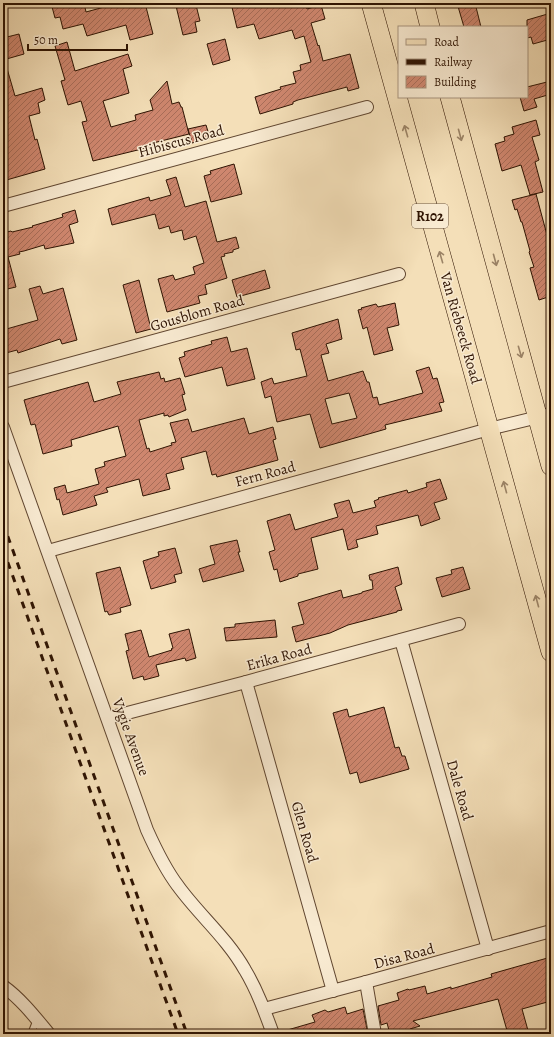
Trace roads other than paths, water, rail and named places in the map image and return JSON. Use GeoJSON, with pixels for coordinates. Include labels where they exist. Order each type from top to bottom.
{"type":"FeatureCollection","features":[{"type":"Feature","properties":{"kind":"main road","name":"Van Riebeeck Road"},"geometry":{"type":"LineString","coordinates":[[371,3],[551,652]]}},
{"type":"Feature","properties":{"kind":"main road"},"geometry":{"type":"LineString","coordinates":[[424,3],[430,26]]}},
{"type":"Feature","properties":{"kind":"main road"},"geometry":{"type":"LineString","coordinates":[[450,98],[545,415],[551,466]]}},
{"type":"Feature","properties":{"kind":"street","name":"Hibiscus Road"},"geometry":{"type":"LineString","coordinates":[[3,206],[367,107]]}},
{"type":"Feature","properties":{"kind":"street","name":"Gousblom Road"},"geometry":{"type":"LineString","coordinates":[[3,382],[399,274]]}},
{"type":"Feature","properties":{"kind":"street","name":"Fern Road"},"geometry":{"type":"LineString","coordinates":[[48,551],[489,429],[545,415]]}},
{"type":"Feature","properties":{"kind":"street","name":"Vygie Avenue"},"geometry":{"type":"LineString","coordinates":[[3,427],[160,860],[178,886],[219,934],[245,969],[264,1009],[273,1034]]}},
{"type":"Feature","properties":{"kind":"street","name":"Erika Road"},"geometry":{"type":"LineString","coordinates":[[108,718],[459,624]]}},
{"type":"Feature","properties":{"kind":"street","name":"Dale Road"},"geometry":{"type":"LineString","coordinates":[[401,640],[488,949]]}},
{"type":"Feature","properties":{"kind":"street","name":"Glen Road"},"geometry":{"type":"LineString","coordinates":[[246,682],[333,991]]}},
{"type":"Feature","properties":{"kind":"street","name":"Disa Road"},"geometry":{"type":"LineString","coordinates":[[264,1009],[551,931]]}},
{"type":"Feature","properties":{"kind":"street"},"geometry":{"type":"LineString","coordinates":[[366,982],[375,1034]]}},
{"type":"Feature","properties":{"kind":"street"},"geometry":{"type":"LineString","coordinates":[[3,986],[22,1002],[49,1034]]}},
{"type":"Feature","properties":{"kind":"lane"},"geometry":{"type":"LineString","coordinates":[[32,1034],[37,1019]]}},
{"type":"Feature","properties":{"kind":"railway"},"geometry":{"type":"LineString","coordinates":[[3,523],[187,1034]]}},
{"type":"Feature","properties":{"kind":"railway"},"geometry":{"type":"LineString","coordinates":[[3,549],[178,1034]]}}]}
